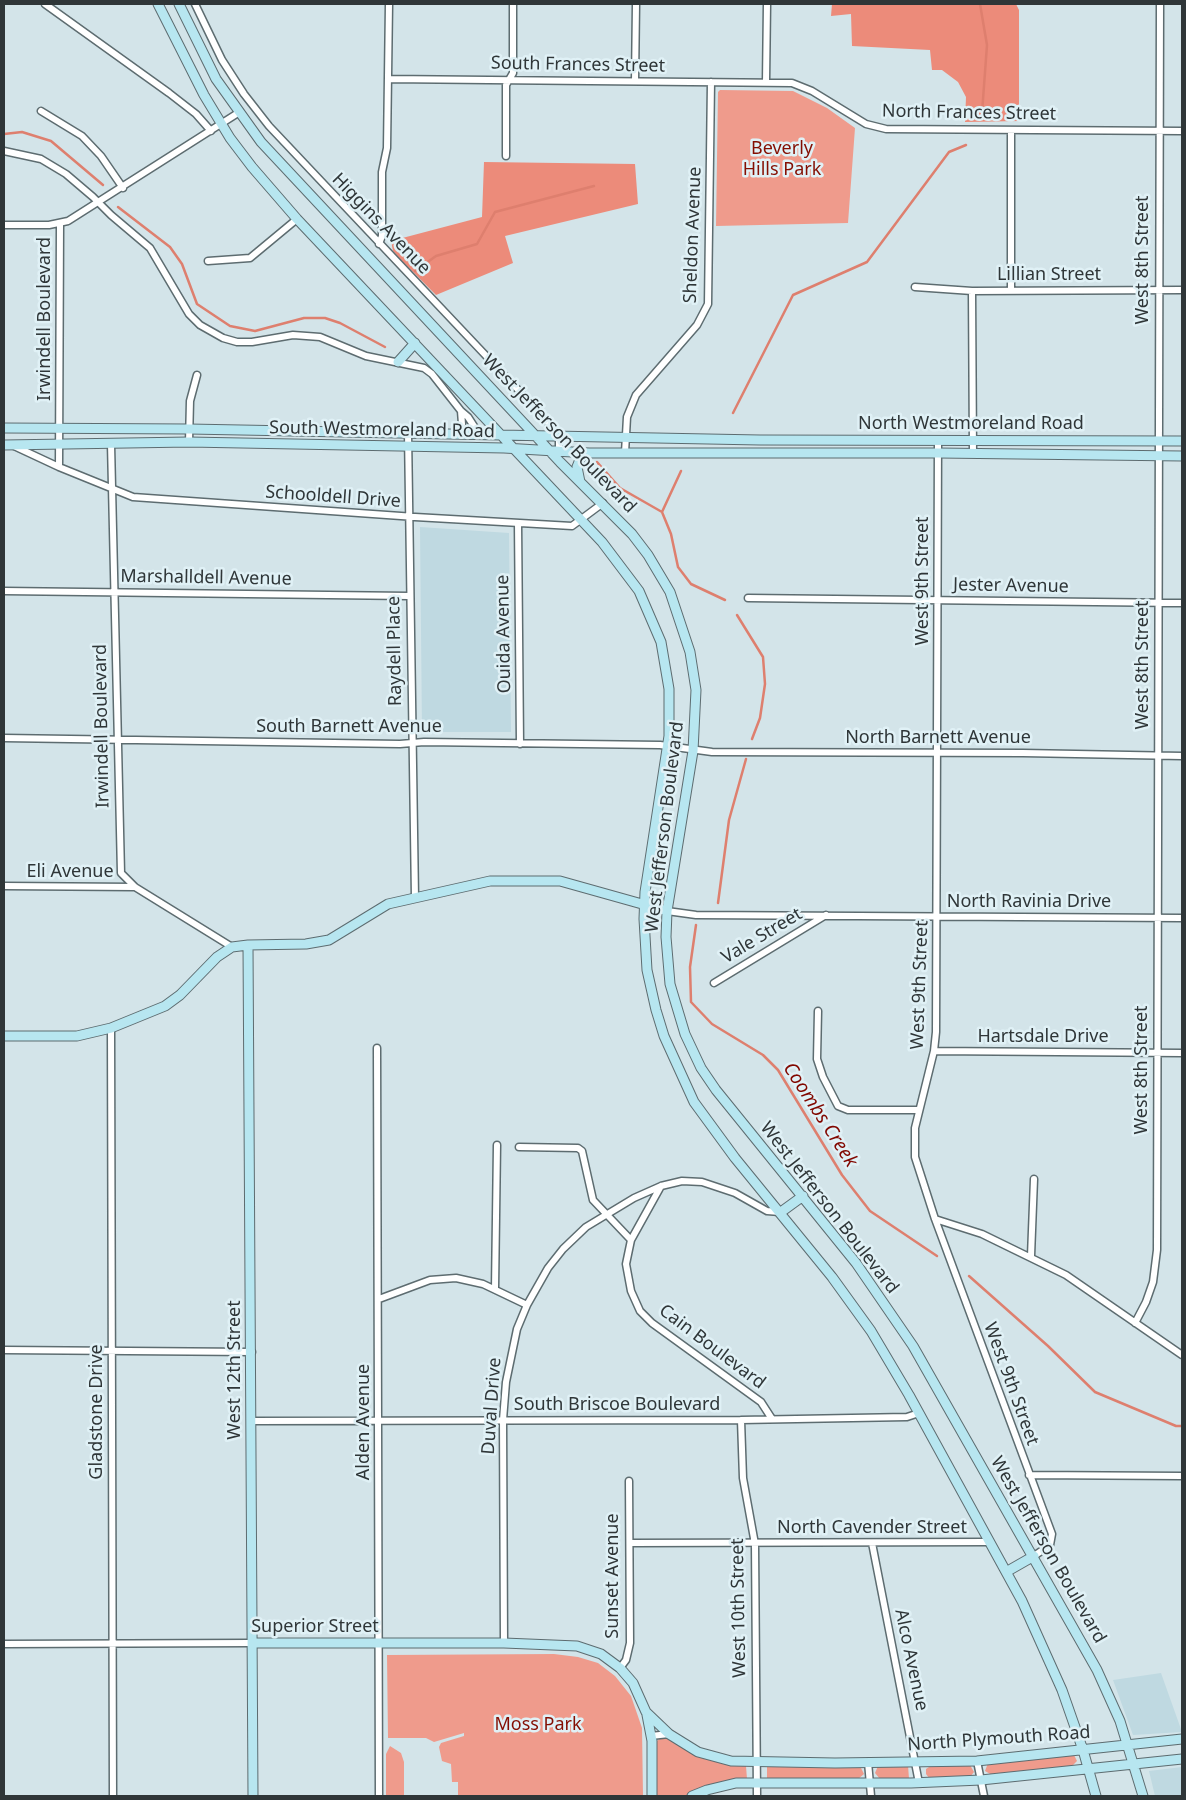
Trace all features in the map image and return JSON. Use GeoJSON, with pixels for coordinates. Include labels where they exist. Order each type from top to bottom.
{"type":"FeatureCollection","features":[{"type":"Feature","properties":{"kind":"main road","name":"West Jefferson Boulevard"},"geometry":{"type":"LineString","coordinates":[[158,4],[189,68],[221,124],[252,168],[296,218],[582,520],[632,579],[661,642],[669,689],[668,746],[644,904],[647,970],[656,1010],[672,1058],[694,1102],[735,1158],[781,1212],[859,1315],[919,1413],[1006,1572],[1050,1662],[1083,1750],[1096,1796]]}},
{"type":"Feature","properties":{"kind":"main road","name":"West Jefferson Boulevard"},"geometry":{"type":"LineString","coordinates":[[179,4],[216,79],[238,113],[273,156],[538,437],[554,451],[580,483],[603,503],[648,555],[670,592],[690,652],[696,690],[693,751],[667,911],[667,969],[678,1017],[691,1050],[716,1090],[861,1270],[912,1346],[1034,1556],[1097,1670],[1128,1746],[1143,1796]]}},
{"type":"Feature","properties":{"kind":"main road"},"geometry":{"type":"LineString","coordinates":[[398,362],[414,343]]}},
{"type":"Feature","properties":{"kind":"main road","name":"South Westmoreland Road"},"geometry":{"type":"LineString","coordinates":[[4,428],[189,429],[760,440]]}},
{"type":"Feature","properties":{"kind":"main road","name":"North Westmoreland Road"},"geometry":{"type":"LineString","coordinates":[[760,440],[1182,441]]}},
{"type":"Feature","properties":{"kind":"main road","name":"South Westmoreland Road"},"geometry":{"type":"LineString","coordinates":[[8,445],[189,442],[516,449],[589,453],[760,452]]}},
{"type":"Feature","properties":{"kind":"main road","name":"North Westmoreland Road"},"geometry":{"type":"LineString","coordinates":[[760,452],[1182,456]]}},
{"type":"Feature","properties":{"kind":"main road"},"geometry":{"type":"LineString","coordinates":[[580,483],[577,466],[581,457],[589,453]]}},
{"type":"Feature","properties":{"kind":"main road"},"geometry":{"type":"LineString","coordinates":[[4,1036],[77,1036],[111,1028],[165,1006],[180,995],[217,957],[232,948],[248,945],[306,944],[329,940],[388,904],[498,880],[550,880],[667,911]]}},
{"type":"Feature","properties":{"kind":"main road","name":"West 12th Street"},"geometry":{"type":"LineString","coordinates":[[248,945],[252,1352],[253,1796]]}},
{"type":"Feature","properties":{"kind":"main road"},"geometry":{"type":"LineString","coordinates":[[781,1212],[803,1196]]}},
{"type":"Feature","properties":{"kind":"main road"},"geometry":{"type":"LineString","coordinates":[[1006,1572],[1034,1556]]}},
{"type":"Feature","properties":{"kind":"main road","name":"Superior Street"},"geometry":{"type":"LineString","coordinates":[[252,1643],[504,1643],[577,1646],[600,1654],[620,1668],[633,1683],[646,1712]]}},
{"type":"Feature","properties":{"kind":"main road"},"geometry":{"type":"LineString","coordinates":[[646,1712],[651,1736],[652,1796]]}},
{"type":"Feature","properties":{"kind":"main road","name":"North Plymouth Road"},"geometry":{"type":"LineString","coordinates":[[646,1712],[669,1734],[698,1752],[716,1758],[757,1762],[977,1761],[1182,1739]]}},
{"type":"Feature","properties":{"kind":"main road","name":"North Plymouth Road"},"geometry":{"type":"LineString","coordinates":[[692,1796],[722,1785],[757,1782],[920,1783],[981,1780],[1182,1759]]}},
{"type":"Feature","properties":{"kind":"street"},"geometry":{"type":"LineString","coordinates":[[45,4],[169,93],[196,114],[211,131]]}},
{"type":"Feature","properties":{"kind":"street","name":"Higgins Avenue"},"geometry":{"type":"LineString","coordinates":[[195,4],[222,60],[244,94],[296,156],[505,375],[559,437]]}},
{"type":"Feature","properties":{"kind":"street"},"geometry":{"type":"LineString","coordinates":[[379,244],[382,236],[382,172],[387,148],[389,4]]}},
{"type":"Feature","properties":{"kind":"street"},"geometry":{"type":"LineString","coordinates":[[506,156],[506,85],[513,73],[513,4]]}},
{"type":"Feature","properties":{"kind":"street"},"geometry":{"type":"LineString","coordinates":[[635,81],[636,4]]}},
{"type":"Feature","properties":{"kind":"street"},"geometry":{"type":"LineString","coordinates":[[766,82],[767,4]]}},
{"type":"Feature","properties":{"kind":"street","name":"West 8th Street"},"geometry":{"type":"LineString","coordinates":[[1135,1323],[1146,1302],[1156,1266],[1160,4]]}},
{"type":"Feature","properties":{"kind":"street","name":"South Frances Street"},"geometry":{"type":"LineString","coordinates":[[388,79],[766,82]]}},
{"type":"Feature","properties":{"kind":"street","name":"Sheldon Avenue"},"geometry":{"type":"LineString","coordinates":[[625,453],[627,416],[636,395],[697,325],[708,304],[711,82]]}},
{"type":"Feature","properties":{"kind":"street","name":"North Frances Street"},"geometry":{"type":"LineString","coordinates":[[766,82],[802,86],[875,128],[1182,131]]}},
{"type":"Feature","properties":{"kind":"street"},"geometry":{"type":"LineString","coordinates":[[41,111],[82,136],[101,156],[123,188]]}},
{"type":"Feature","properties":{"kind":"street","name":"Irwindell Boulevard"},"geometry":{"type":"LineString","coordinates":[[59,445],[60,224],[99,203],[238,113]]}},
{"type":"Feature","properties":{"kind":"street"},"geometry":{"type":"LineString","coordinates":[[1011,130],[1011,290]]}},
{"type":"Feature","properties":{"kind":"street"},"geometry":{"type":"LineString","coordinates":[[4,151],[41,159],[66,174],[150,248],[195,321],[223,338],[237,342],[252,342],[305,335],[334,342],[366,356],[415,364],[432,374],[461,411],[468,417],[479,434]]}},
{"type":"Feature","properties":{"kind":"street"},"geometry":{"type":"LineString","coordinates":[[208,261],[250,258],[296,218]]}},
{"type":"Feature","properties":{"kind":"street"},"geometry":{"type":"LineString","coordinates":[[4,225],[60,224]]}},
{"type":"Feature","properties":{"kind":"street","name":"Lillian Street"},"geometry":{"type":"LineString","coordinates":[[915,287],[972,291],[1182,290]]}},
{"type":"Feature","properties":{"kind":"street"},"geometry":{"type":"LineString","coordinates":[[972,291],[973,453]]}},
{"type":"Feature","properties":{"kind":"street"},"geometry":{"type":"LineString","coordinates":[[189,442],[190,401],[197,375]]}},
{"type":"Feature","properties":{"kind":"street"},"geometry":{"type":"LineString","coordinates":[[460,434],[462,424],[461,411]]}},
{"type":"Feature","properties":{"kind":"street","name":"Raydell Place"},"geometry":{"type":"LineString","coordinates":[[408,433],[415,898]]}},
{"type":"Feature","properties":{"kind":"street"},"geometry":{"type":"LineString","coordinates":[[554,451],[559,437]]}},
{"type":"Feature","properties":{"kind":"street","name":"West 9th Street"},"geometry":{"type":"LineString","coordinates":[[938,440],[936,1032],[934,1052],[918,1110],[914,1142],[915,1156],[935,1219],[1052,1539],[1050,1545],[1034,1556]]}},
{"type":"Feature","properties":{"kind":"street","name":"Irwindell Boulevard"},"geometry":{"type":"LineString","coordinates":[[111,444],[120,867],[123,878],[135,887],[232,948]]}},
{"type":"Feature","properties":{"kind":"street","name":"Schooldell Drive"},"geometry":{"type":"LineString","coordinates":[[8,445],[112,490],[133,497],[154,500],[572,526],[603,503]]}},
{"type":"Feature","properties":{"kind":"street"},"geometry":{"type":"LineString","coordinates":[[59,445],[59,467]]}},
{"type":"Feature","properties":{"kind":"street","name":"Ouida Avenue"},"geometry":{"type":"LineString","coordinates":[[518,523],[520,744]]}},
{"type":"Feature","properties":{"kind":"street","name":"Marshalldell Avenue"},"geometry":{"type":"LineString","coordinates":[[4,591],[409,596]]}},
{"type":"Feature","properties":{"kind":"street","name":"Jester Avenue"},"geometry":{"type":"LineString","coordinates":[[748,598],[1182,603]]}},
{"type":"Feature","properties":{"kind":"street","name":"South Barnett Avenue"},"geometry":{"type":"LineString","coordinates":[[4,738],[668,746],[693,751]]}},
{"type":"Feature","properties":{"kind":"street","name":"North Barnett Avenue"},"geometry":{"type":"LineString","coordinates":[[693,751],[1182,756]]}},
{"type":"Feature","properties":{"kind":"street","name":"Eli Avenue"},"geometry":{"type":"LineString","coordinates":[[4,886],[135,887]]}},
{"type":"Feature","properties":{"kind":"street","name":"North Ravinia Drive"},"geometry":{"type":"LineString","coordinates":[[667,911],[696,915],[1182,918]]}},
{"type":"Feature","properties":{"kind":"street","name":"Vale Street"},"geometry":{"type":"LineString","coordinates":[[714,983],[826,915]]}},
{"type":"Feature","properties":{"kind":"street"},"geometry":{"type":"LineString","coordinates":[[818,1011],[817,1059],[823,1077],[838,1106],[848,1110],[918,1110]]}},
{"type":"Feature","properties":{"kind":"street","name":"Gladstone Drive"},"geometry":{"type":"LineString","coordinates":[[111,1028],[113,1796]]}},
{"type":"Feature","properties":{"kind":"street","name":"Alden Avenue"},"geometry":{"type":"LineString","coordinates":[[377,1048],[379,1299],[378,1796]]}},
{"type":"Feature","properties":{"kind":"street","name":"Hartsdale Drive"},"geometry":{"type":"LineString","coordinates":[[934,1052],[1182,1053]]}},
{"type":"Feature","properties":{"kind":"street"},"geometry":{"type":"LineString","coordinates":[[495,1289],[497,1145]]}},
{"type":"Feature","properties":{"kind":"street"},"geometry":{"type":"LineString","coordinates":[[519,1147],[578,1148],[582,1151],[593,1200],[631,1240]]}},
{"type":"Feature","properties":{"kind":"street"},"geometry":{"type":"LineString","coordinates":[[1031,1256],[1034,1180]]}},
{"type":"Feature","properties":{"kind":"street","name":"Duval Drive"},"geometry":{"type":"LineString","coordinates":[[504,1643],[503,1420],[509,1356],[527,1305],[548,1268],[586,1227],[634,1198],[661,1186],[682,1181],[702,1182],[735,1193],[766,1211],[781,1212]]}},
{"type":"Feature","properties":{"kind":"street","name":"Cain Boulevard"},"geometry":{"type":"LineString","coordinates":[[661,1186],[631,1240],[626,1264],[631,1291],[640,1311],[652,1323],[760,1402],[772,1419]]}},
{"type":"Feature","properties":{"kind":"street"},"geometry":{"type":"LineString","coordinates":[[935,1219],[982,1234],[1031,1256],[1066,1275],[1182,1355]]}},
{"type":"Feature","properties":{"kind":"street"},"geometry":{"type":"LineString","coordinates":[[379,1299],[418,1284],[443,1278],[470,1280],[495,1289],[527,1305]]}},
{"type":"Feature","properties":{"kind":"street"},"geometry":{"type":"LineString","coordinates":[[4,1350],[252,1352]]}},
{"type":"Feature","properties":{"kind":"street","name":"South Briscoe Boulevard"},"geometry":{"type":"LineString","coordinates":[[252,1421],[741,1420],[907,1417],[919,1413]]}},
{"type":"Feature","properties":{"kind":"street","name":"West 10th Street"},"geometry":{"type":"LineString","coordinates":[[741,1420],[743,1478],[755,1544],[757,1796]]}},
{"type":"Feature","properties":{"kind":"street"},"geometry":{"type":"LineString","coordinates":[[1030,1475],[1182,1476]]}},
{"type":"Feature","properties":{"kind":"street","name":"Sunset Avenue"},"geometry":{"type":"LineString","coordinates":[[620,1668],[626,1660],[630,1643],[631,1544],[629,1481]]}},
{"type":"Feature","properties":{"kind":"street","name":"North Cavender Street"},"geometry":{"type":"LineString","coordinates":[[631,1544],[990,1542]]}},
{"type":"Feature","properties":{"kind":"street","name":"Alco Avenue"},"geometry":{"type":"LineString","coordinates":[[872,1543],[920,1783]]}},
{"type":"Feature","properties":{"kind":"street","name":"Superior Street"},"geometry":{"type":"LineString","coordinates":[[4,1644],[252,1643]]}},
{"type":"Feature","properties":{"kind":"street"},"geometry":{"type":"LineString","coordinates":[[651,1736],[669,1734]]}},
{"type":"Feature","properties":{"kind":"street"},"geometry":{"type":"LineString","coordinates":[[977,1761],[984,1796]]}},
{"type":"Feature","properties":{"kind":"street"},"geometry":{"type":"LineString","coordinates":[[868,1762],[871,1796]]}},
{"type":"Feature","properties":{"kind":"shaded area"},"geometry":{"type":"Polygon","coordinates":[[[832,4],[1016,4],[1019,10],[1019,121],[965,122],[966,97],[958,82],[942,70],[932,70],[930,50],[852,46],[851,14],[831,16],[832,4]]]}},
{"type":"Feature","properties":{"kind":"shaded area"},"geometry":{"type":"Polygon","coordinates":[[[484,162],[635,164],[638,204],[505,236],[513,263],[436,295],[393,251],[391,241],[482,217],[484,162]]]}},
{"type":"Feature","properties":{"kind":"shaded area"},"geometry":{"type":"Polygon","coordinates":[[[420,527],[509,533],[511,732],[422,732],[420,527]]]}},
{"type":"Feature","properties":{"kind":"shaded area"},"geometry":{"type":"Polygon","coordinates":[[[1161,1673],[1182,1732],[1133,1735],[1113,1680],[1161,1673]]]}},
{"type":"Feature","properties":{"kind":"shaded area"},"geometry":{"type":"Polygon","coordinates":[[[1182,1767],[1182,1796],[1155,1796],[1149,1771],[1182,1767]]]}},
{"type":"Feature","properties":{"kind":"green space","name":"Beverly Hills Park"},"geometry":{"type":"Polygon","coordinates":[[[720,90],[793,91],[827,108],[855,128],[848,223],[716,226],[718,92],[720,90]]]}},
{"type":"Feature","properties":{"kind":"green space","name":"Moss Park"},"geometry":{"type":"Polygon","coordinates":[[[554,1654],[578,1657],[598,1663],[615,1676],[631,1696],[642,1728],[643,1796],[458,1796],[458,1782],[452,1782],[451,1764],[442,1761],[439,1747],[441,1743],[464,1736],[464,1733],[434,1742],[426,1738],[388,1738],[387,1655],[554,1654]]]}},
{"type":"Feature","properties":{"kind":"green space"},"geometry":{"type":"Polygon","coordinates":[[[660,1738],[669,1739],[704,1759],[746,1766],[747,1779],[714,1784],[687,1796],[657,1796],[657,1741],[660,1738]]]}},
{"type":"Feature","properties":{"kind":"green space"},"geometry":{"type":"Polygon","coordinates":[[[390,1746],[401,1753],[404,1762],[404,1796],[386,1796],[386,1754],[390,1746]]]}},
{"type":"Feature","properties":{"kind":"green space"},"geometry":{"type":"Polygon","coordinates":[[[1073,1753],[1077,1761],[1072,1766],[992,1775],[985,1771],[988,1763],[1073,1753]]]}},
{"type":"Feature","properties":{"kind":"green space"},"geometry":{"type":"Polygon","coordinates":[[[908,1765],[909,1779],[880,1779],[875,1773],[878,1766],[908,1765]]]}},
{"type":"Feature","properties":{"kind":"green space"},"geometry":{"type":"Polygon","coordinates":[[[932,1765],[970,1765],[974,1772],[970,1777],[929,1778],[926,1774],[926,1769],[932,1765]]]}},
{"type":"Feature","properties":{"kind":"green space"},"geometry":{"type":"Polygon","coordinates":[[[767,1766],[860,1766],[864,1774],[858,1779],[767,1779],[767,1766]]]}},
{"type":"Feature","properties":{"kind":"waterway"},"geometry":{"type":"LineString","coordinates":[[980,4],[987,45],[982,113]]}},
{"type":"Feature","properties":{"kind":"waterway","name":"Coombs Creek"},"geometry":{"type":"LineString","coordinates":[[4,134],[22,132],[51,141],[103,185]]}},
{"type":"Feature","properties":{"kind":"waterway"},"geometry":{"type":"LineString","coordinates":[[733,413],[793,295],[867,262],[949,152],[966,145]]}},
{"type":"Feature","properties":{"kind":"waterway"},"geometry":{"type":"LineString","coordinates":[[415,271],[436,256],[477,244],[495,212],[594,186]]}},
{"type":"Feature","properties":{"kind":"waterway","name":"Coombs Creek"},"geometry":{"type":"LineString","coordinates":[[118,207],[170,247],[182,264],[197,304],[230,326],[255,331],[304,318],[325,318],[340,323],[385,347]]}},
{"type":"Feature","properties":{"kind":"waterway","name":"Coombs Creek"},"geometry":{"type":"LineString","coordinates":[[597,462],[620,488],[662,512],[671,534],[678,567],[691,584],[725,600]]}},
{"type":"Feature","properties":{"kind":"waterway"},"geometry":{"type":"LineString","coordinates":[[662,512],[681,471]]}},
{"type":"Feature","properties":{"kind":"waterway","name":"Coombs Creek"},"geometry":{"type":"LineString","coordinates":[[737,615],[763,657],[765,684],[760,718],[752,739]]}},
{"type":"Feature","properties":{"kind":"waterway","name":"Coombs Creek"},"geometry":{"type":"LineString","coordinates":[[718,903],[729,820],[746,759]]}},
{"type":"Feature","properties":{"kind":"waterway","name":"Coombs Creek"},"geometry":{"type":"LineString","coordinates":[[696,925],[690,967],[691,1002],[712,1024],[763,1055],[778,1070],[842,1175],[870,1211],[937,1256]]}},
{"type":"Feature","properties":{"kind":"waterway","name":"Coombs Creek"},"geometry":{"type":"LineString","coordinates":[[969,1276],[1048,1346],[1095,1392],[1176,1426],[1182,1426]]}}]}
